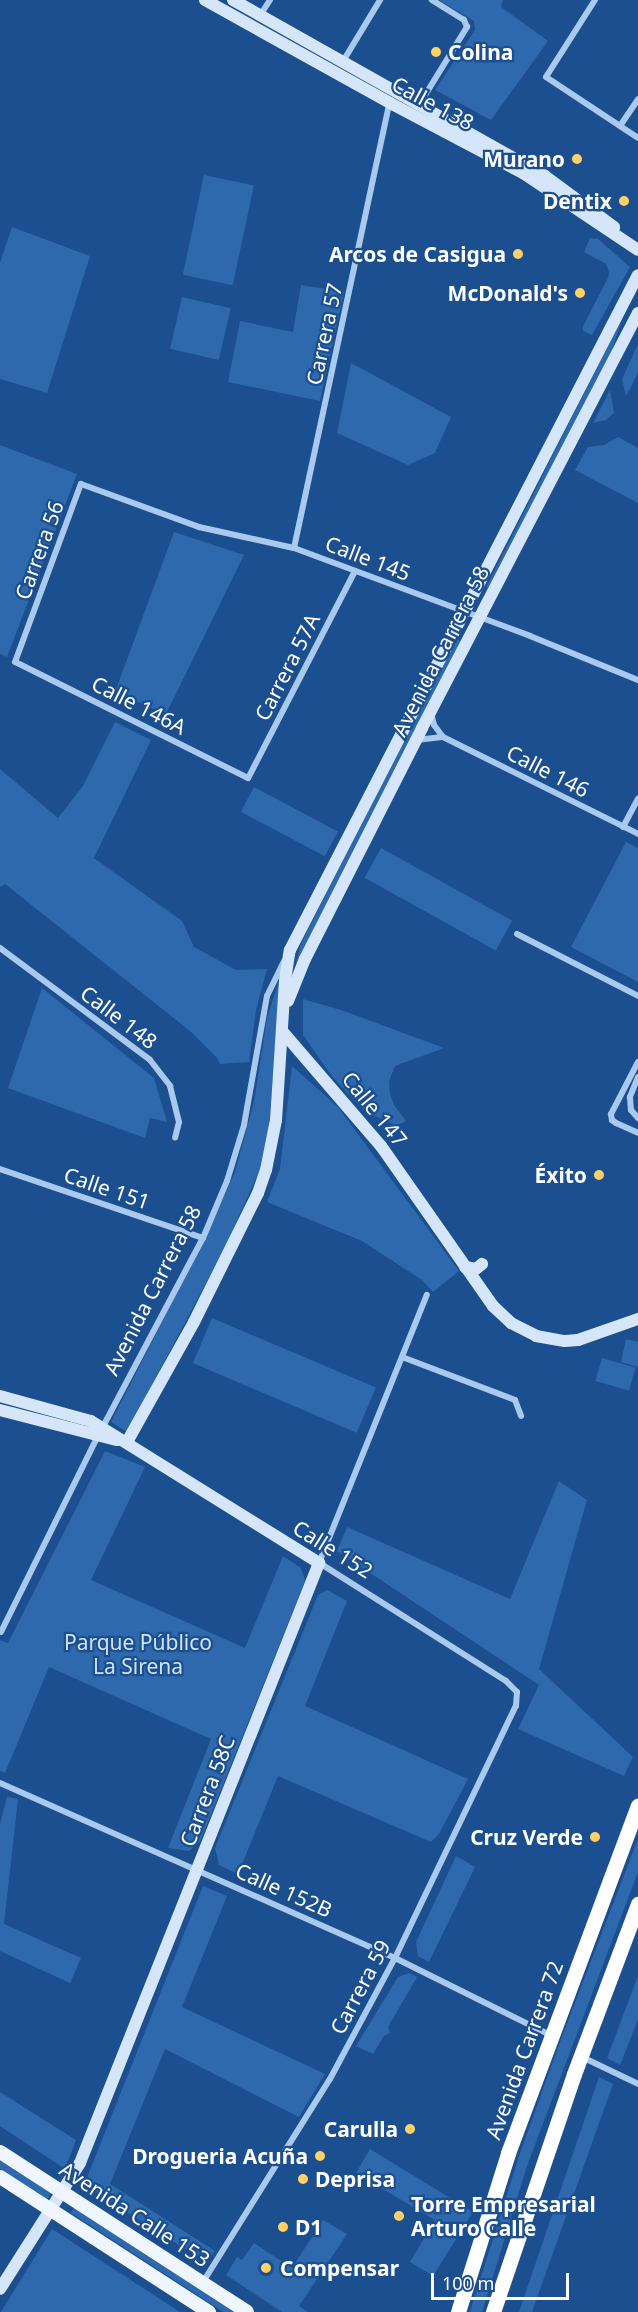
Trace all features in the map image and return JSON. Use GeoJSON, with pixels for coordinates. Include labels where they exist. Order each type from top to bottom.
{"type":"FeatureCollection","features":[{"type":"Feature","properties":{"kind":"highway","name":"Avenida Carrera 72"},"geometry":{"type":"LineString","coordinates":[[458,2312],[508,2153],[638,1806]]}},
{"type":"Feature","properties":{"kind":"highway"},"geometry":{"type":"LineString","coordinates":[[493,2312],[580,2056],[638,1904]]}},
{"type":"Feature","properties":{"kind":"main road","name":"Calle 138"},"geometry":{"type":"LineString","coordinates":[[205,0],[256,21],[342,63],[391,98],[418,106],[545,176],[638,248]]}},
{"type":"Feature","properties":{"kind":"main road","name":"Calle 138"},"geometry":{"type":"LineString","coordinates":[[233,0],[256,21],[523,173],[638,248]]}},
{"type":"Feature","properties":{"kind":"main road","name":"Avenida Carrera 58"},"geometry":{"type":"LineString","coordinates":[[127,1442],[194,1322],[258,1193],[273,1143],[290,950],[638,275]]}},
{"type":"Feature","properties":{"kind":"main road","name":"Avenida Carrera 58"},"geometry":{"type":"LineString","coordinates":[[284,1010],[305,959],[479,617],[638,313]]}},
{"type":"Feature","properties":{"kind":"main road","name":"Calle 147"},"geometry":{"type":"LineString","coordinates":[[282,1031],[354,1112],[432,1216],[474,1266],[493,1306],[511,1323],[536,1336],[565,1341],[585,1338],[638,1319]]}},
{"type":"Feature","properties":{"kind":"main road","name":"Calle 152"},"geometry":{"type":"LineString","coordinates":[[0,1396],[91,1421],[101,1432]]}},
{"type":"Feature","properties":{"kind":"main road","name":"Calle 152"},"geometry":{"type":"LineString","coordinates":[[0,1410],[101,1432],[127,1442],[319,1563]]}},
{"type":"Feature","properties":{"kind":"main road","name":"Carrera 58C"},"geometry":{"type":"LineString","coordinates":[[0,2289],[80,2163],[319,1563]]}},
{"type":"Feature","properties":{"kind":"main road","name":"Avenida Calle 153"},"geometry":{"type":"LineString","coordinates":[[0,2152],[247,2312]]}},
{"type":"Feature","properties":{"kind":"main road","name":"Avenida Calle 153"},"geometry":{"type":"LineString","coordinates":[[0,2177],[209,2312]]}},
{"type":"Feature","properties":{"kind":"street"},"geometry":{"type":"LineString","coordinates":[[256,21],[270,0]]}},
{"type":"Feature","properties":{"kind":"street"},"geometry":{"type":"LineString","coordinates":[[342,63],[380,0]]}},
{"type":"Feature","properties":{"kind":"street"},"geometry":{"type":"LineString","coordinates":[[418,106],[467,27],[464,20],[432,0]]}},
{"type":"Feature","properties":{"kind":"street"},"geometry":{"type":"LineString","coordinates":[[595,0],[546,77],[638,138]]}},
{"type":"Feature","properties":{"kind":"street","name":"Carrera 57"},"geometry":{"type":"LineString","coordinates":[[294,548],[391,98]]}},
{"type":"Feature","properties":{"kind":"street"},"geometry":{"type":"LineString","coordinates":[[620,126],[638,99]]}},
{"type":"Feature","properties":{"kind":"street","name":"Calle 145"},"geometry":{"type":"LineString","coordinates":[[81,484],[199,527],[294,548],[464,611],[638,680]]}},
{"type":"Feature","properties":{"kind":"street","name":"Carrera 56"},"geometry":{"type":"LineString","coordinates":[[15,662],[81,484]]}},
{"type":"Feature","properties":{"kind":"street","name":"Carrera 57A"},"geometry":{"type":"LineString","coordinates":[[248,778],[355,571]]}},
{"type":"Feature","properties":{"kind":"street","name":"Calle 146A"},"geometry":{"type":"LineString","coordinates":[[15,662],[248,778]]}},
{"type":"Feature","properties":{"kind":"street"},"geometry":{"type":"LineString","coordinates":[[416,741],[443,737],[434,725],[431,711]]}},
{"type":"Feature","properties":{"kind":"street","name":"Calle 146"},"geometry":{"type":"LineString","coordinates":[[443,737],[638,834]]}},
{"type":"Feature","properties":{"kind":"street"},"geometry":{"type":"LineString","coordinates":[[623,827],[638,799]]}},
{"type":"Feature","properties":{"kind":"street"},"geometry":{"type":"LineString","coordinates":[[518,934],[638,996]]}},
{"type":"Feature","properties":{"kind":"street","name":"Calle 148"},"geometry":{"type":"LineString","coordinates":[[0,948],[150,1060],[170,1086],[179,1122],[176,1138]]}},
{"type":"Feature","properties":{"kind":"street","name":"Avenida Carrera 58"},"geometry":{"type":"LineString","coordinates":[[1,1632],[101,1432],[203,1238],[227,1181],[242,1135],[257,1063],[267,996],[290,950]]}},
{"type":"Feature","properties":{"kind":"street"},"geometry":{"type":"LineString","coordinates":[[638,1062],[612,1109],[612,1120],[638,1132]]}},
{"type":"Feature","properties":{"kind":"street"},"geometry":{"type":"LineString","coordinates":[[638,1077],[631,1090],[631,1110],[638,1118]]}},
{"type":"Feature","properties":{"kind":"street","name":"Calle 151"},"geometry":{"type":"LineString","coordinates":[[0,1169],[203,1238]]}},
{"type":"Feature","properties":{"kind":"street","name":"Carrera 58C"},"geometry":{"type":"LineString","coordinates":[[319,1563],[427,1295]]}},
{"type":"Feature","properties":{"kind":"street"},"geometry":{"type":"LineString","coordinates":[[402,1356],[515,1400],[521,1416]]}},
{"type":"Feature","properties":{"kind":"street","name":"Calle 152"},"geometry":{"type":"LineString","coordinates":[[319,1563],[506,1682],[517,1692]]}},
{"type":"Feature","properties":{"kind":"street","name":"Carrera 59"},"geometry":{"type":"LineString","coordinates":[[202,2282],[310,2114],[395,1958],[516,1706],[517,1692]]}},
{"type":"Feature","properties":{"kind":"street","name":"Calle 152B"},"geometry":{"type":"LineString","coordinates":[[0,1783],[197,1868],[395,1958],[551,2035]]}},
{"type":"Feature","properties":{"kind":"street"},"geometry":{"type":"LineString","coordinates":[[580,2056],[638,2084]]}},
{"type":"Feature","properties":{"kind":"green space"},"geometry":{"type":"Polygon","coordinates":[[[439,0],[503,0],[501,7],[548,41],[491,120],[435,90],[475,30],[474,21],[439,0]]]}},
{"type":"Feature","properties":{"kind":"green space"},"geometry":{"type":"Polygon","coordinates":[[[204,175],[254,186],[233,285],[183,275],[204,175]]]}},
{"type":"Feature","properties":{"kind":"green space"},"geometry":{"type":"Polygon","coordinates":[[[12,227],[90,256],[47,393],[0,379],[0,263],[12,227]]]}},
{"type":"Feature","properties":{"kind":"green space"},"geometry":{"type":"Polygon","coordinates":[[[590,238],[598,239],[630,267],[592,335],[583,331],[583,326],[609,272],[606,264],[584,252],[590,238]]]}},
{"type":"Feature","properties":{"kind":"green space"},"geometry":{"type":"Polygon","coordinates":[[[301,285],[344,292],[320,401],[228,382],[240,321],[293,332],[301,285]]]}},
{"type":"Feature","properties":{"kind":"green space"},"geometry":{"type":"Polygon","coordinates":[[[182,297],[231,308],[219,360],[170,349],[182,297]]]}},
{"type":"Feature","properties":{"kind":"green space"},"geometry":{"type":"Polygon","coordinates":[[[623,317],[608,361],[488,588],[486,587],[623,317]]]}},
{"type":"Feature","properties":{"kind":"green space"},"geometry":{"type":"Polygon","coordinates":[[[638,344],[638,373],[626,396],[622,379],[638,344]]]}},
{"type":"Feature","properties":{"kind":"green space"},"geometry":{"type":"Polygon","coordinates":[[[351,363],[451,417],[435,453],[408,465],[337,433],[351,363]]]}},
{"type":"Feature","properties":{"kind":"green space"},"geometry":{"type":"Polygon","coordinates":[[[610,390],[614,413],[606,420],[593,423],[610,390]]]}},
{"type":"Feature","properties":{"kind":"green space"},"geometry":{"type":"Polygon","coordinates":[[[618,437],[638,448],[638,503],[575,470],[588,447],[604,445],[618,437]]]}},
{"type":"Feature","properties":{"kind":"green space"},"geometry":{"type":"Polygon","coordinates":[[[0,445],[77,474],[7,657],[0,654],[0,445]]]}},
{"type":"Feature","properties":{"kind":"green space"},"geometry":{"type":"Polygon","coordinates":[[[174,532],[244,555],[166,714],[115,692],[174,532]]]}},
{"type":"Feature","properties":{"kind":"green space"},"geometry":{"type":"Polygon","coordinates":[[[455,638],[461,641],[292,981],[300,946],[455,638]]]}},
{"type":"Feature","properties":{"kind":"green space"},"geometry":{"type":"Polygon","coordinates":[[[115,722],[151,740],[94,858],[182,921],[194,947],[236,970],[267,969],[256,1010],[249,1062],[220,1064],[218,1059],[190,1031],[5,884],[0,887],[0,769],[58,818],[83,786],[115,722]]]}},
{"type":"Feature","properties":{"kind":"green space"},"geometry":{"type":"Polygon","coordinates":[[[254,787],[338,832],[325,856],[241,812],[254,787]]]}},
{"type":"Feature","properties":{"kind":"green space"},"geometry":{"type":"Polygon","coordinates":[[[626,842],[638,848],[638,982],[571,947],[626,842]]]}},
{"type":"Feature","properties":{"kind":"green space"},"geometry":{"type":"Polygon","coordinates":[[[381,848],[512,921],[496,950],[365,878],[381,848]]]}},
{"type":"Feature","properties":{"kind":"green space"},"geometry":{"type":"Polygon","coordinates":[[[280,978],[269,1129],[259,1172],[222,1253],[127,1432],[111,1422],[206,1236],[235,1172],[254,1102],[267,1018],[280,978]]]}},
{"type":"Feature","properties":{"kind":"green space"},"geometry":{"type":"Polygon","coordinates":[[[42,988],[154,1078],[167,1122],[150,1118],[145,1138],[8,1088],[42,988]]]}},
{"type":"Feature","properties":{"kind":"green space"},"geometry":{"type":"Polygon","coordinates":[[[303,999],[344,1011],[444,1048],[395,1066],[389,1081],[390,1094],[394,1105],[406,1121],[397,1126],[364,1111],[331,1075],[303,1035],[303,999]]]}},
{"type":"Feature","properties":{"kind":"green space"},"geometry":{"type":"Polygon","coordinates":[[[292,1066],[338,1107],[459,1271],[433,1292],[422,1280],[362,1241],[267,1202],[280,1169],[292,1066]]]}},
{"type":"Feature","properties":{"kind":"green space"},"geometry":{"type":"Polygon","coordinates":[[[212,1318],[376,1388],[357,1433],[193,1363],[212,1318]]]}},
{"type":"Feature","properties":{"kind":"green space"},"geometry":{"type":"Polygon","coordinates":[[[626,1339],[638,1342],[638,1367],[621,1362],[626,1339]]]}},
{"type":"Feature","properties":{"kind":"green space"},"geometry":{"type":"Polygon","coordinates":[[[602,1358],[636,1368],[629,1391],[595,1381],[602,1358]]]}},
{"type":"Feature","properties":{"kind":"green space","name":"Parque Público La Sirena"},"geometry":{"type":"Polygon","coordinates":[[[105,1451],[145,1467],[91,1580],[245,1648],[283,1556],[301,1568],[305,1581],[200,1842],[189,1851],[168,1848],[211,1739],[49,1667],[5,1773],[0,1771],[0,1640],[8,1643],[105,1451]]]}},
{"type":"Feature","properties":{"kind":"green space"},"geometry":{"type":"Polygon","coordinates":[[[559,1481],[587,1500],[539,1669],[633,1757],[624,1776],[518,1729],[539,1685],[337,1551],[347,1527],[510,1599],[559,1481]]]}},
{"type":"Feature","properties":{"kind":"green space"},"geometry":{"type":"Polygon","coordinates":[[[327,1590],[347,1601],[305,1706],[468,1779],[439,1834],[431,1842],[278,1776],[238,1874],[219,1865],[215,1848],[318,1595],[327,1590]]]}},
{"type":"Feature","properties":{"kind":"green space"},"geometry":{"type":"Polygon","coordinates":[[[7,1797],[18,1799],[4,1924],[81,1958],[70,1983],[0,1951],[0,1824],[7,1797]]]}},
{"type":"Feature","properties":{"kind":"green space"},"geometry":{"type":"Polygon","coordinates":[[[638,1839],[638,1872],[527,2166],[482,2312],[470,2312],[519,2156],[638,1839]]]}},
{"type":"Feature","properties":{"kind":"green space"},"geometry":{"type":"Polygon","coordinates":[[[456,1856],[475,1867],[429,1962],[418,1956],[416,1942],[456,1856]]]}},
{"type":"Feature","properties":{"kind":"green space"},"geometry":{"type":"Polygon","coordinates":[[[203,1886],[227,1896],[182,2007],[325,2074],[299,2117],[165,2049],[110,2184],[215,2251],[208,2260],[204,2261],[84,2185],[203,1886]]]}},
{"type":"Feature","properties":{"kind":"green space"},"geometry":{"type":"Polygon","coordinates":[[[409,1973],[417,1977],[388,2027],[390,2033],[384,2036],[373,2054],[356,2046],[398,1977],[409,1973]]]}},
{"type":"Feature","properties":{"kind":"green space"},"geometry":{"type":"Polygon","coordinates":[[[638,1976],[638,2020],[620,2065],[607,2058],[638,1976]]]}},
{"type":"Feature","properties":{"kind":"green space"},"geometry":{"type":"Polygon","coordinates":[[[599,2077],[613,2084],[532,2312],[519,2312],[599,2077]]]}},
{"type":"Feature","properties":{"kind":"green space"},"geometry":{"type":"Polygon","coordinates":[[[0,2092],[76,2140],[65,2169],[0,2126],[0,2092]]]}},
{"type":"Feature","properties":{"kind":"green space"},"geometry":{"type":"Polygon","coordinates":[[[370,2149],[473,2212],[433,2276],[410,2262],[435,2220],[356,2173],[370,2149]]]}},
{"type":"Feature","properties":{"kind":"green space"},"geometry":{"type":"Polygon","coordinates":[[[0,2157],[52,2192],[47,2200],[0,2169],[0,2157]]]}},
{"type":"Feature","properties":{"kind":"green space"},"geometry":{"type":"Polygon","coordinates":[[[75,2206],[237,2311],[224,2312],[71,2213],[75,2206]]]}},
{"type":"Feature","properties":{"kind":"green space"},"geometry":{"type":"Polygon","coordinates":[[[323,2220],[347,2234],[299,2306],[308,2312],[282,2312],[226,2275],[237,2257],[242,2260],[254,2243],[292,2268],[323,2220]]]}},
{"type":"Feature","properties":{"kind":"green space"},"geometry":{"type":"Polygon","coordinates":[[[52,2229],[120,2273],[180,2312],[1,2312],[52,2229]]]}},
{"type":"Feature","properties":{"kind":"place","name":"Colina"},"geometry":{"type":"Point","coordinates":[436,52]}},
{"type":"Feature","properties":{"kind":"place","name":"Murano"},"geometry":{"type":"Point","coordinates":[577,159]}},
{"type":"Feature","properties":{"kind":"place","name":"Dentix"},"geometry":{"type":"Point","coordinates":[624,201]}},
{"type":"Feature","properties":{"kind":"place","name":"Arcos de Casigua"},"geometry":{"type":"Point","coordinates":[518,254]}},
{"type":"Feature","properties":{"kind":"place","name":"McDonald's"},"geometry":{"type":"Point","coordinates":[580,293]}},
{"type":"Feature","properties":{"kind":"place","name":"Éxito"},"geometry":{"type":"Point","coordinates":[599,1175]}},
{"type":"Feature","properties":{"kind":"place","name":"Cruz Verde"},"geometry":{"type":"Point","coordinates":[595,1837]}},
{"type":"Feature","properties":{"kind":"place","name":"Carulla"},"geometry":{"type":"Point","coordinates":[410,2129]}},
{"type":"Feature","properties":{"kind":"place","name":"Drogueria Acuña"},"geometry":{"type":"Point","coordinates":[320,2156]}},
{"type":"Feature","properties":{"kind":"place","name":"Deprisa"},"geometry":{"type":"Point","coordinates":[303,2179]}},
{"type":"Feature","properties":{"kind":"place","name":"Torre Empresarial Arturo Calle"},"geometry":{"type":"Point","coordinates":[399,2216]}},
{"type":"Feature","properties":{"kind":"place","name":"D1"},"geometry":{"type":"Point","coordinates":[283,2227]}},
{"type":"Feature","properties":{"kind":"place","name":"Compensar"},"geometry":{"type":"Point","coordinates":[266,2268]}}]}
